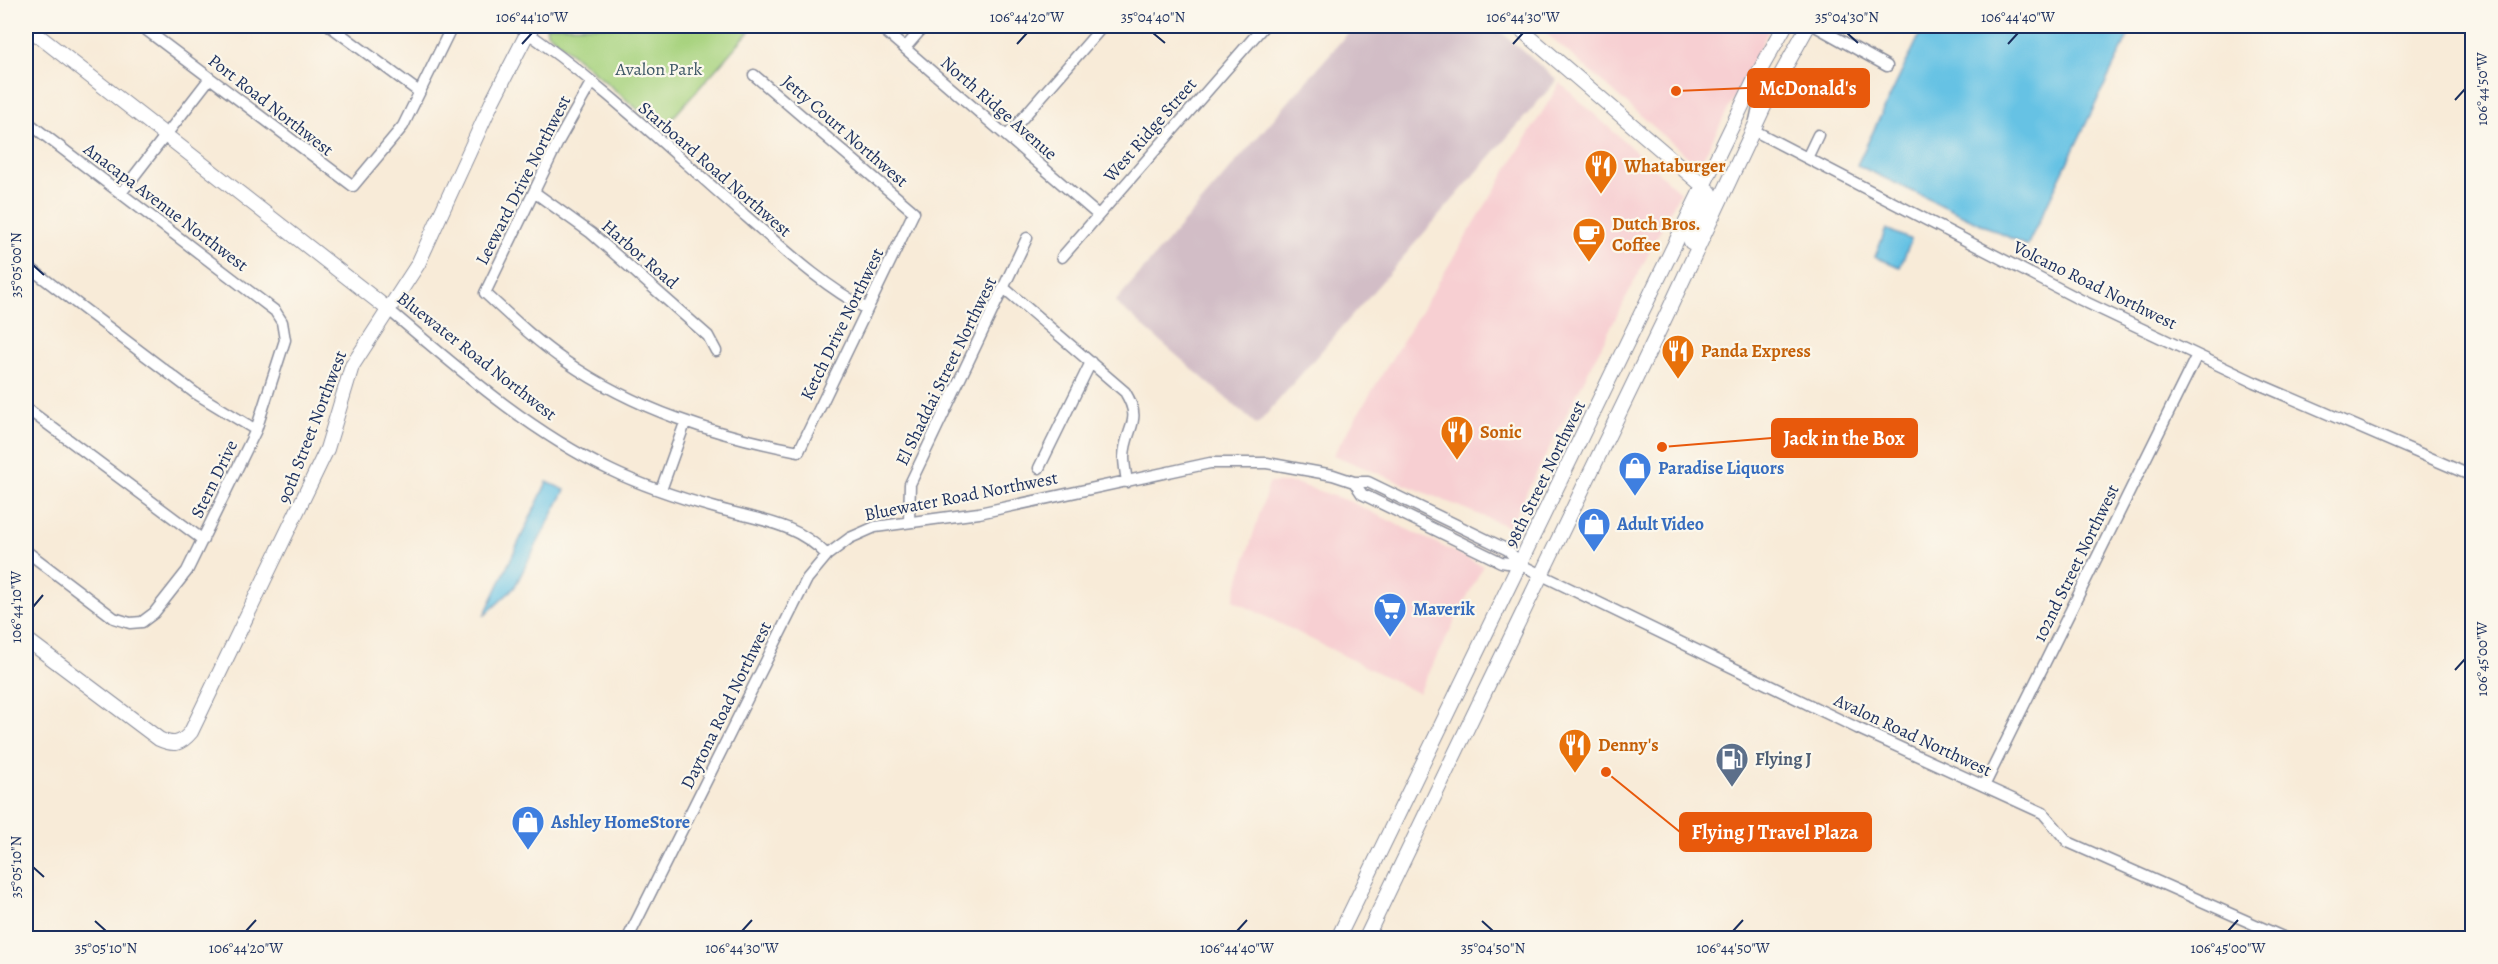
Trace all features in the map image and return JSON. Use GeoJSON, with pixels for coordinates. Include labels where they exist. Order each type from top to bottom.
{"type":"FeatureCollection","features":[{"type":"Feature","properties":{"kind":"main road","name":"Bluewater Road Northwest"},"geometry":{"type":"LineString","coordinates":[[26,26],[389,310]]}},
{"type":"Feature","properties":{"kind":"main road"},"geometry":{"type":"LineString","coordinates":[[1517,26],[1711,195],[1689,246],[1690,266]]}},
{"type":"Feature","properties":{"kind":"main road","name":"98th Street Northwest"},"geometry":{"type":"LineString","coordinates":[[1338,939],[1752,86],[1785,26]]}},
{"type":"Feature","properties":{"kind":"main road"},"geometry":{"type":"LineString","coordinates":[[1366,939],[1690,266],[1734,169],[1808,26]]}},
{"type":"Feature","properties":{"kind":"main road","name":"90th Street Northwest"},"geometry":{"type":"LineString","coordinates":[[26,639],[159,739],[175,744],[182,742],[191,732],[327,450],[352,366],[418,264],[526,28]]}},
{"type":"Feature","properties":{"kind":"main road"},"geometry":{"type":"LineString","coordinates":[[1734,169],[1737,145],[1761,98]]}},
{"type":"Feature","properties":{"kind":"street","name":"Port Road Northwest"},"geometry":{"type":"LineString","coordinates":[[141,26],[353,186],[403,126],[419,92]]}},
{"type":"Feature","properties":{"kind":"street"},"geometry":{"type":"LineString","coordinates":[[330,26],[419,92],[452,26]]}},
{"type":"Feature","properties":{"kind":"street","name":"North Ridge Avenue"},"geometry":{"type":"LineString","coordinates":[[879,26],[1098,215]]}},
{"type":"Feature","properties":{"kind":"street"},"geometry":{"type":"LineString","coordinates":[[905,48],[924,26]]}},
{"type":"Feature","properties":{"kind":"street"},"geometry":{"type":"LineString","coordinates":[[1007,136],[1103,26]]}},
{"type":"Feature","properties":{"kind":"street","name":"West Ridge Street"},"geometry":{"type":"LineString","coordinates":[[1062,257],[1264,26]]}},
{"type":"Feature","properties":{"kind":"street"},"geometry":{"type":"LineString","coordinates":[[1815,26],[1887,66]]}},
{"type":"Feature","properties":{"kind":"street","name":"Starboard Road Northwest"},"geometry":{"type":"LineString","coordinates":[[526,28],[794,259],[843,296],[867,309]]}},
{"type":"Feature","properties":{"kind":"street","name":"Jetty Court Northwest"},"geometry":{"type":"LineString","coordinates":[[754,75],[914,212]]}},
{"type":"Feature","properties":{"kind":"street"},"geometry":{"type":"LineString","coordinates":[[121,193],[210,78]]}},
{"type":"Feature","properties":{"kind":"street","name":"Leeward Drive Northwest"},"geometry":{"type":"LineString","coordinates":[[591,83],[485,293],[528,333],[565,361],[644,406],[685,423]]}},
{"type":"Feature","properties":{"kind":"street"},"geometry":{"type":"LineString","coordinates":[[1752,86],[1761,98],[1753,130]]}},
{"type":"Feature","properties":{"kind":"street","name":"Anacapa Avenue Northwest"},"geometry":{"type":"LineString","coordinates":[[26,121],[275,311],[282,322]]}},
{"type":"Feature","properties":{"kind":"street","name":"Volcano Road Northwest"},"geometry":{"type":"LineString","coordinates":[[1753,130],[2079,299],[2197,355],[2472,476]]}},
{"type":"Feature","properties":{"kind":"street"},"geometry":{"type":"LineString","coordinates":[[1807,158],[1818,135]]}},
{"type":"Feature","properties":{"kind":"street","name":"Harbor Road"},"geometry":{"type":"LineString","coordinates":[[534,192],[591,233],[708,336],[716,351]]}},
{"type":"Feature","properties":{"kind":"street","name":"Ketch Drive Northwest"},"geometry":{"type":"LineString","coordinates":[[685,423],[743,440],[799,451],[914,212]]}},
{"type":"Feature","properties":{"kind":"street","name":"El Shaddai Street Northwest"},"geometry":{"type":"LineString","coordinates":[[909,521],[910,483],[1028,238]]}},
{"type":"Feature","properties":{"kind":"street"},"geometry":{"type":"LineString","coordinates":[[26,265],[195,393],[256,430]]}},
{"type":"Feature","properties":{"kind":"street"},"geometry":{"type":"LineString","coordinates":[[1004,288],[1125,392],[1133,405],[1135,420],[1127,438],[1124,457],[1127,482]]}},
{"type":"Feature","properties":{"kind":"street","name":"Bluewater Road Northwest"},"geometry":{"type":"LineString","coordinates":[[389,310],[535,427],[604,467],[661,490],[717,508],[781,523],[802,533],[827,555],[850,538],[875,527],[978,513],[1210,463],[1255,463],[1333,475],[1354,482],[1368,482],[1508,549],[1521,565]]}},
{"type":"Feature","properties":{"kind":"street","name":"Stern Drive"},"geometry":{"type":"LineString","coordinates":[[26,551],[114,618],[130,623],[142,622],[154,614],[187,571],[256,430],[285,340],[282,322]]}},
{"type":"Feature","properties":{"kind":"street","name":"102nd Street Northwest"},"geometry":{"type":"LineString","coordinates":[[1984,786],[2197,355]]}},
{"type":"Feature","properties":{"kind":"street"},"geometry":{"type":"LineString","coordinates":[[1039,468],[1090,362]]}},
{"type":"Feature","properties":{"kind":"street"},"geometry":{"type":"LineString","coordinates":[[26,408],[203,540]]}},
{"type":"Feature","properties":{"kind":"street"},"geometry":{"type":"LineString","coordinates":[[661,490],[685,423]]}},
{"type":"Feature","properties":{"kind":"street","name":"Daytona Road Northwest"},"geometry":{"type":"LineString","coordinates":[[628,939],[807,579],[827,555]]}},
{"type":"Feature","properties":{"kind":"street","name":"Avalon Road Northwest"},"geometry":{"type":"LineString","coordinates":[[1521,565],[2043,813],[2068,842],[2285,939]]}},
{"type":"Feature","properties":{"kind":"shaded area"},"geometry":{"type":"Polygon","coordinates":[[[1354,26],[1494,26],[1557,80],[1257,425],[1115,302],[1354,26]]]}},
{"type":"Feature","properties":{"kind":"shaded area"},"geometry":{"type":"Polygon","coordinates":[[[1538,26],[1771,26],[1703,158],[1695,163],[1538,26]]]}},
{"type":"Feature","properties":{"kind":"shaded area"},"geometry":{"type":"Polygon","coordinates":[[[1560,83],[1680,192],[1509,527],[1333,455],[1560,83]]]}},
{"type":"Feature","properties":{"kind":"shaded area","name":"Maverik"},"geometry":{"type":"Polygon","coordinates":[[[1269,483],[1295,483],[1349,501],[1483,566],[1418,693],[1233,600],[1269,483]]]}},
{"type":"Feature","properties":{"kind":"green space","name":"Avalon Park"},"geometry":{"type":"Polygon","coordinates":[[[546,26],[754,26],[662,130],[547,32],[546,26]]]}},
{"type":"Feature","properties":{"kind":"water"},"geometry":{"type":"Polygon","coordinates":[[[1924,26],[2133,26],[2027,246],[1857,165],[1924,26]]]}},
{"type":"Feature","properties":{"kind":"water"},"geometry":{"type":"Polygon","coordinates":[[[1886,229],[1911,240],[1900,267],[1875,257],[1886,229]]]}},
{"type":"Feature","properties":{"kind":"water"},"geometry":{"type":"Polygon","coordinates":[[[547,482],[565,490],[514,588],[484,616],[547,482]]]}},
{"type":"Feature","properties":{"kind":"place","name":"McDonald's"},"geometry":{"type":"Point","coordinates":[1676,91]}},
{"type":"Feature","properties":{"kind":"place","name":"Whataburger"},"geometry":{"type":"Point","coordinates":[1601,195]}},
{"type":"Feature","properties":{"kind":"place","name":"Dutch Bros. Coffee"},"geometry":{"type":"Point","coordinates":[1589,263]}},
{"type":"Feature","properties":{"kind":"place","name":"Panda Express"},"geometry":{"type":"Point","coordinates":[1678,380]}},
{"type":"Feature","properties":{"kind":"place","name":"Jack in the Box"},"geometry":{"type":"Point","coordinates":[1662,447]}},
{"type":"Feature","properties":{"kind":"place","name":"Sonic"},"geometry":{"type":"Point","coordinates":[1457,461]}},
{"type":"Feature","properties":{"kind":"place","name":"Paradise Liquors"},"geometry":{"type":"Point","coordinates":[1635,497]}},
{"type":"Feature","properties":{"kind":"place","name":"Adult Video"},"geometry":{"type":"Point","coordinates":[1594,553]}},
{"type":"Feature","properties":{"kind":"place","name":"Maverik"},"geometry":{"type":"Point","coordinates":[1390,638]}},
{"type":"Feature","properties":{"kind":"place","name":"Flying J Travel Plaza"},"geometry":{"type":"Point","coordinates":[1606,772]}},
{"type":"Feature","properties":{"kind":"place","name":"Denny's"},"geometry":{"type":"Point","coordinates":[1575,774]}},
{"type":"Feature","properties":{"kind":"place","name":"Flying J"},"geometry":{"type":"Point","coordinates":[1732,788]}},
{"type":"Feature","properties":{"kind":"place","name":"Ashley HomeStore"},"geometry":{"type":"Point","coordinates":[528,851]}}]}
